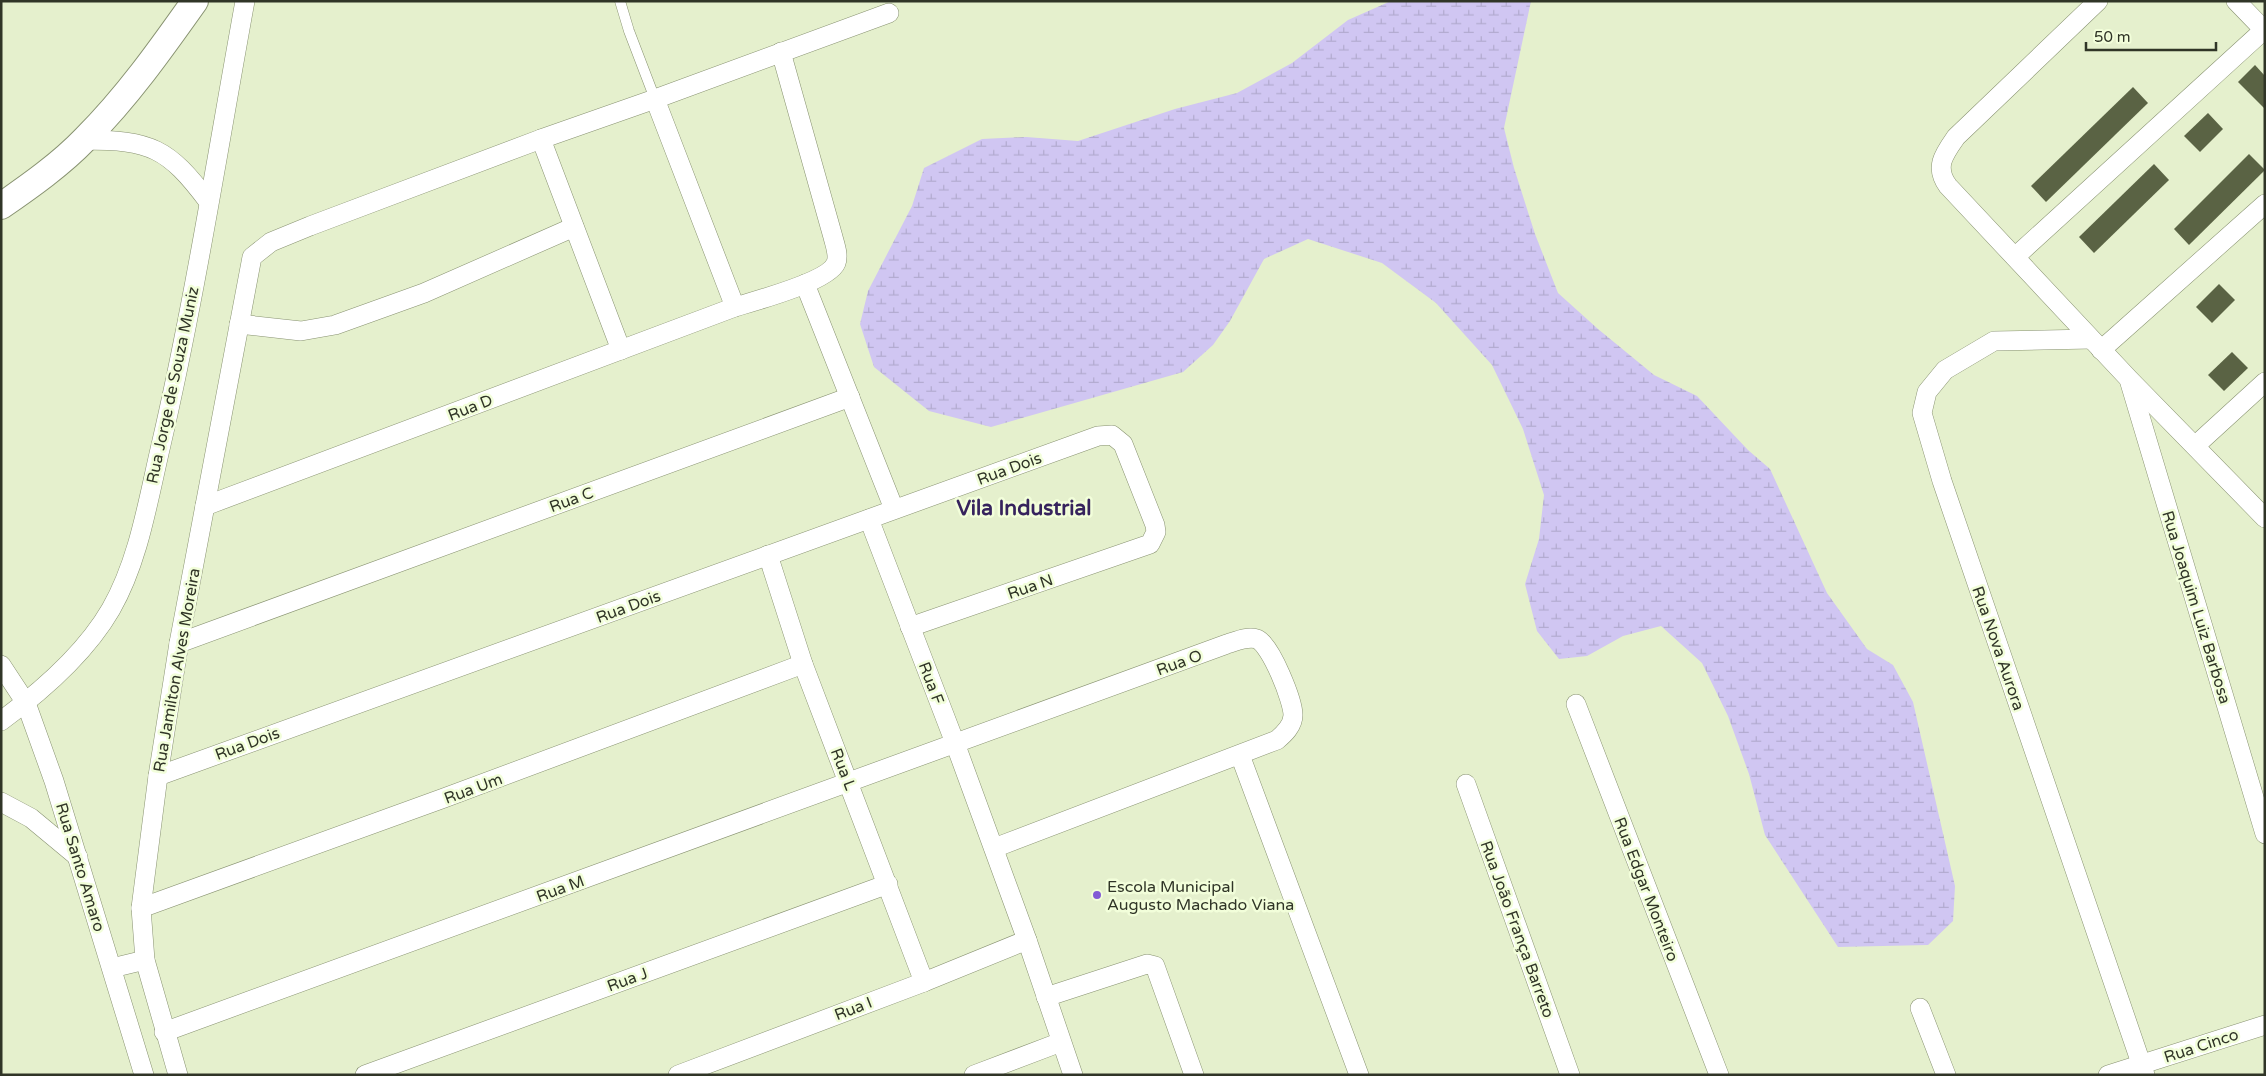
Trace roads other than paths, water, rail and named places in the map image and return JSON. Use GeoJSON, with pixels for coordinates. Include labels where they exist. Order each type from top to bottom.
{"type":"FeatureCollection","features":[{"type":"Feature","properties":{"kind":"street"},"geometry":{"type":"LineString","coordinates":[[1,206],[25,190],[84,140],[132,87],[195,1]]}},
{"type":"Feature","properties":{"kind":"street","name":"Rua Jorge de Souza Muniz"},"geometry":{"type":"LineString","coordinates":[[1,720],[26,703],[90,639],[110,610],[127,576],[146,507],[175,386],[245,1]]}},
{"type":"Feature","properties":{"kind":"street"},"geometry":{"type":"LineString","coordinates":[[2098,1],[1956,137],[1941,159],[1940,166],[1943,180],[2129,379],[2265,518]]}},
{"type":"Feature","properties":{"kind":"street"},"geometry":{"type":"LineString","coordinates":[[2015,257],[2264,30],[2236,1]]}},
{"type":"Feature","properties":{"kind":"street"},"geometry":{"type":"LineString","coordinates":[[621,350],[541,139],[656,99],[889,13]]}},
{"type":"Feature","properties":{"kind":"street","name":"Rua D"},"geometry":{"type":"LineString","coordinates":[[205,506],[735,307],[805,284],[830,270],[837,262],[837,256],[781,52]]}},
{"type":"Feature","properties":{"kind":"street"},"geometry":{"type":"LineString","coordinates":[[656,99],[735,307]]}},
{"type":"Feature","properties":{"kind":"street","name":"Rua Jamilton Alves Moreira"},"geometry":{"type":"LineString","coordinates":[[178,1075],[164,1032],[145,960],[141,908],[158,776],[179,642],[250,264],[258,251],[279,239],[541,139]]}},
{"type":"Feature","properties":{"kind":"street"},"geometry":{"type":"LineString","coordinates":[[84,140],[122,141],[143,144],[168,156],[188,173],[208,201]]}},
{"type":"Feature","properties":{"kind":"street"},"geometry":{"type":"LineString","coordinates":[[2096,344],[2265,204]]}},
{"type":"Feature","properties":{"kind":"street"},"geometry":{"type":"LineString","coordinates":[[239,324],[300,331],[335,325],[424,293],[574,227]]}},
{"type":"Feature","properties":{"kind":"street"},"geometry":{"type":"LineString","coordinates":[[805,284],[894,509]]}},
{"type":"Feature","properties":{"kind":"street","name":"Rua Nova Aurora"},"geometry":{"type":"LineString","coordinates":[[2096,344],[1994,341],[1945,370],[1927,392],[1922,413],[1945,491],[2143,1069]]}},
{"type":"Feature","properties":{"kind":"street","name":"Rua Joaquim Luiz Barbosa"},"geometry":{"type":"LineString","coordinates":[[2129,379],[2265,834]]}},
{"type":"Feature","properties":{"kind":"street"},"geometry":{"type":"LineString","coordinates":[[2195,446],[2265,382]]}},
{"type":"Feature","properties":{"kind":"street","name":"Rua C"},"geometry":{"type":"LineString","coordinates":[[179,642],[850,397]]}},
{"type":"Feature","properties":{"kind":"street","name":"Rua Dois"},"geometry":{"type":"LineString","coordinates":[[158,776],[1098,436],[1112,435],[1123,444],[1155,525],[1156,532],[1150,544]]}},
{"type":"Feature","properties":{"kind":"street","name":"Rua F"},"geometry":{"type":"LineString","coordinates":[[869,519],[994,848],[1073,1075]]}},
{"type":"Feature","properties":{"kind":"street","name":"Rua N"},"geometry":{"type":"LineString","coordinates":[[910,627],[1150,544]]}},
{"type":"Feature","properties":{"kind":"street","name":"Rua L"},"geometry":{"type":"LineString","coordinates":[[768,555],[803,664],[850,783],[924,982]]}},
{"type":"Feature","properties":{"kind":"street","name":"Rua O"},"geometry":{"type":"LineString","coordinates":[[955,743],[1235,641],[1252,638],[1263,642],[1270,654],[1286,688],[1294,715],[1285,733],[1277,740],[1240,755]]}},
{"type":"Feature","properties":{"kind":"street","name":"Rua Um"},"geometry":{"type":"LineString","coordinates":[[141,908],[453,795],[803,664]]}},
{"type":"Feature","properties":{"kind":"street","name":"Rua Santo Amaro"},"geometry":{"type":"LineString","coordinates":[[1,665],[26,703],[78,857],[144,1075]]}},
{"type":"Feature","properties":{"kind":"street","name":"Rua Edgar Monteiro"},"geometry":{"type":"LineString","coordinates":[[1576,704],[1718,1075]]}},
{"type":"Feature","properties":{"kind":"street","name":"Rua M"},"geometry":{"type":"LineString","coordinates":[[164,1032],[850,783],[955,743]]}},
{"type":"Feature","properties":{"kind":"street"},"geometry":{"type":"LineString","coordinates":[[994,848],[1240,755],[1358,1075]]}},
{"type":"Feature","properties":{"kind":"street","name":"Rua João França Barreto"},"geometry":{"type":"LineString","coordinates":[[1466,784],[1570,1075]]}},
{"type":"Feature","properties":{"kind":"street"},"geometry":{"type":"LineString","coordinates":[[1,802],[31,818],[78,857]]}},
{"type":"Feature","properties":{"kind":"street","name":"Rua J"},"geometry":{"type":"LineString","coordinates":[[365,1075],[888,884]]}},
{"type":"Feature","properties":{"kind":"street","name":"Rua I"},"geometry":{"type":"LineString","coordinates":[[678,1075],[924,982],[1027,940]]}},
{"type":"Feature","properties":{"kind":"street"},"geometry":{"type":"LineString","coordinates":[[112,968],[145,960]]}},
{"type":"Feature","properties":{"kind":"street"},"geometry":{"type":"LineString","coordinates":[[1046,997],[1147,964],[1155,966],[1194,1075]]}},
{"type":"Feature","properties":{"kind":"street"},"geometry":{"type":"LineString","coordinates":[[1920,1008],[1946,1075]]}},
{"type":"Feature","properties":{"kind":"street","name":"Rua Cinco"},"geometry":{"type":"LineString","coordinates":[[2108,1075],[2143,1069],[2265,1025]]}},
{"type":"Feature","properties":{"kind":"street"},"geometry":{"type":"LineString","coordinates":[[974,1075],[1061,1042]]}},
{"type":"Feature","properties":{"kind":"lane"},"geometry":{"type":"LineString","coordinates":[[620,1],[628,31],[656,99]]}},
{"type":"Feature","properties":{"kind":"place","name":"Escola Municipal Augusto Machado Viana"},"geometry":{"type":"Point","coordinates":[1097,895]}},
{"type":"Feature","properties":{"kind":"district","name":"Vila Industrial"},"geometry":{"type":"Point","coordinates":[1024,508]}}]}
